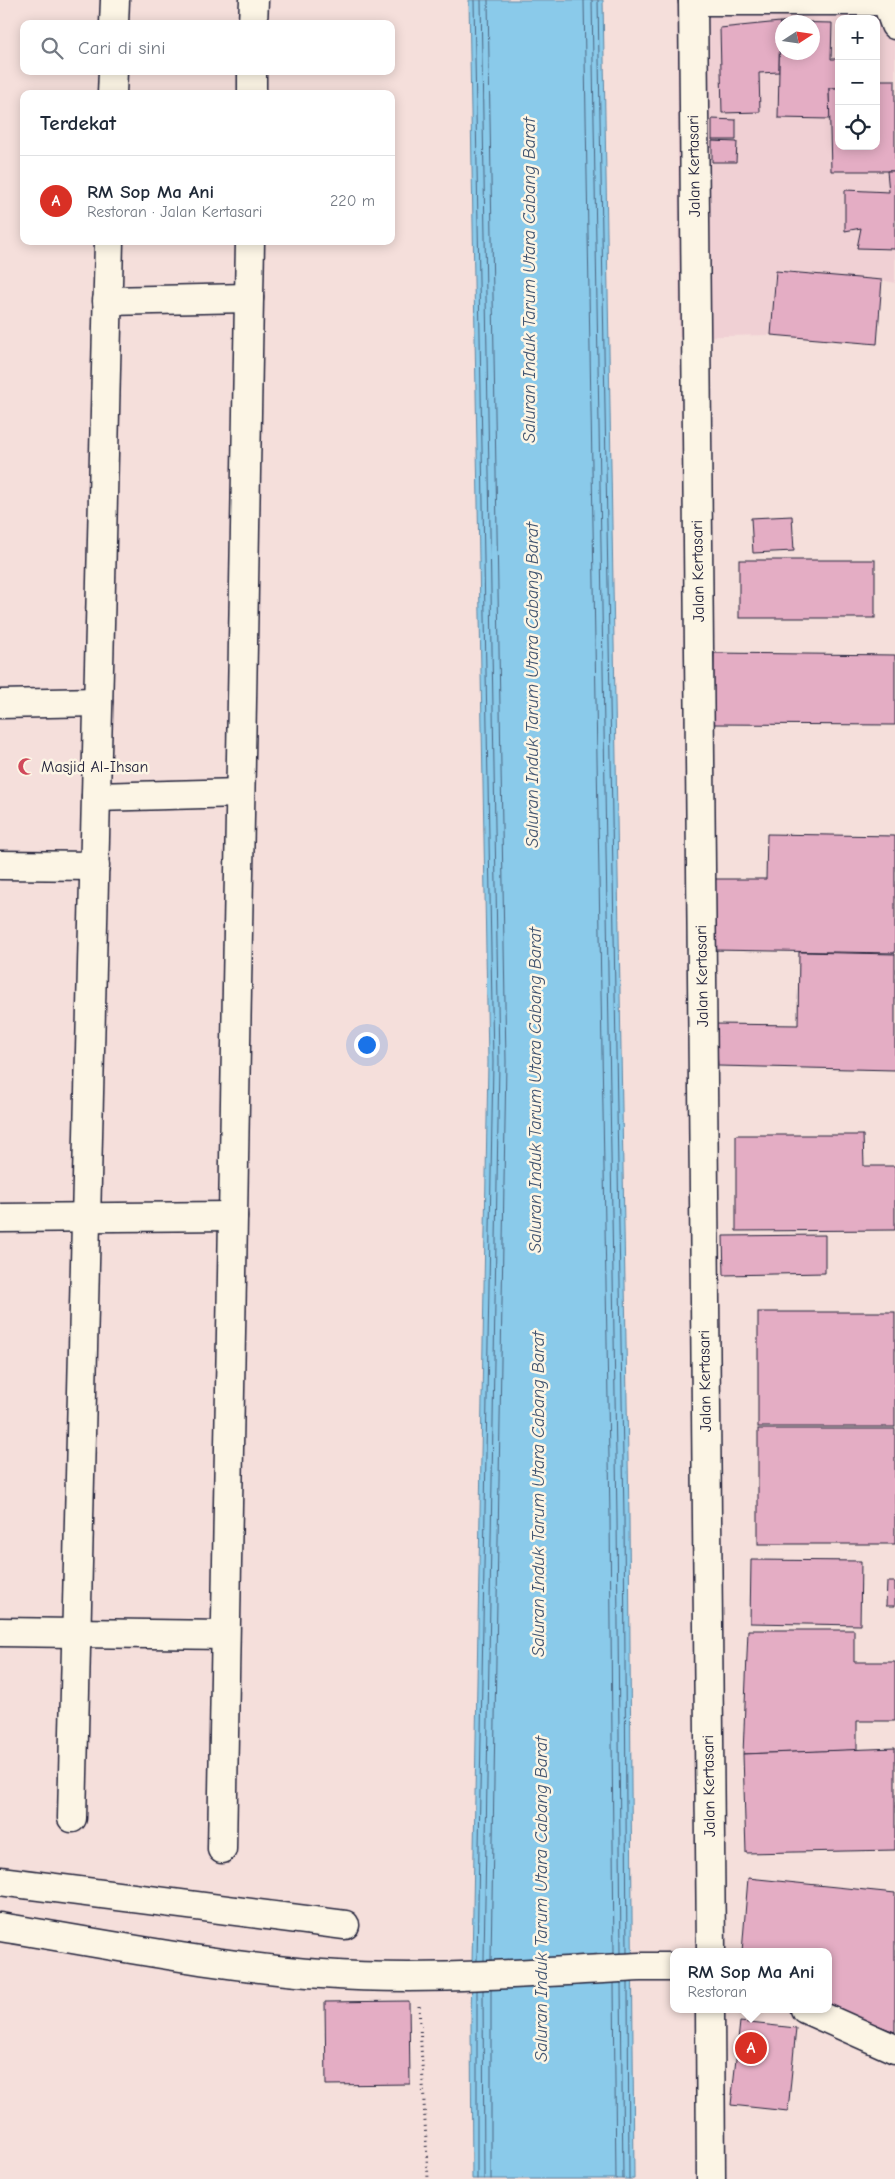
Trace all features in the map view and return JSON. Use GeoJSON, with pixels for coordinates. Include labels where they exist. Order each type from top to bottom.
{"type":"FeatureCollection","features":[{"type":"Feature","properties":{"kind":"street"},"geometry":{"type":"LineString","coordinates":[[114,0],[114,20]]}},
{"type":"Feature","properties":{"kind":"street"},"geometry":{"type":"LineString","coordinates":[[253,20],[254,0]]}},
{"type":"Feature","properties":{"kind":"street"},"geometry":{"type":"LineString","coordinates":[[693,0],[886,0],[895,25]]}},
{"type":"Feature","properties":{"kind":"street","name":"Jalan Kertasari"},"geometry":{"type":"LineString","coordinates":[[693,0],[711,1948]]}},
{"type":"Feature","properties":{"kind":"street"},"geometry":{"type":"LineString","coordinates":[[112,90],[113,75]]}},
{"type":"Feature","properties":{"kind":"street"},"geometry":{"type":"LineString","coordinates":[[252,75],[252,90]]}},
{"type":"Feature","properties":{"kind":"street"},"geometry":{"type":"LineString","coordinates":[[72,1818],[109,245]]}},
{"type":"Feature","properties":{"kind":"street"},"geometry":{"type":"LineString","coordinates":[[222,1849],[250,245]]}},
{"type":"Feature","properties":{"kind":"street"},"geometry":{"type":"LineString","coordinates":[[108,301],[249,298]]}},
{"type":"Feature","properties":{"kind":"street"},"geometry":{"type":"LineString","coordinates":[[0,704],[98,702]]}},
{"type":"Feature","properties":{"kind":"street"},"geometry":{"type":"LineString","coordinates":[[96,798],[240,793]]}},
{"type":"Feature","properties":{"kind":"street"},"geometry":{"type":"LineString","coordinates":[[0,865],[94,866]]}},
{"type":"Feature","properties":{"kind":"street"},"geometry":{"type":"LineString","coordinates":[[0,1218],[233,1216]]}},
{"type":"Feature","properties":{"kind":"street"},"geometry":{"type":"LineString","coordinates":[[0,1632],[226,1635]]}},
{"type":"Feature","properties":{"kind":"street"},"geometry":{"type":"LineString","coordinates":[[0,1881],[345,1925]]}},
{"type":"Feature","properties":{"kind":"street"},"geometry":{"type":"LineString","coordinates":[[0,1926],[218,1962],[329,1974],[418,1978],[670,1967]]}},
{"type":"Feature","properties":{"kind":"street"},"geometry":{"type":"LineString","coordinates":[[710,2013],[711,2179]]}},
{"type":"Feature","properties":{"kind":"street"},"geometry":{"type":"LineString","coordinates":[[814,2013],[895,2049]]}},
{"type":"Feature","properties":{"kind":"path"},"geometry":{"type":"LineString","coordinates":[[418,1978],[428,2179]]}},
{"type":"Feature","properties":{"kind":"shaded area"},"geometry":{"type":"Polygon","coordinates":[[[677,0],[895,0],[895,283],[882,280],[877,344],[771,335],[679,337],[677,0]]]}},
{"type":"Feature","properties":{"kind":"water","name":"Saluran Induk Tarum Utara Cabang Barat"},"geometry":{"type":"Polygon","coordinates":[[[469,0],[603,0],[629,1517],[634,2179],[472,2179],[471,2021],[488,1062],[469,0]]]}},
{"type":"Feature","properties":{"kind":"building"},"geometry":{"type":"Polygon","coordinates":[[[775,22],[775,60],[779,60],[779,72],[759,73],[760,112],[722,113],[720,28],[775,22]]]}},
{"type":"Feature","properties":{"kind":"building"},"geometry":{"type":"Polygon","coordinates":[[[820,23],[832,23],[831,59],[835,59],[835,88],[829,88],[830,119],[778,118],[779,60],[820,60],[820,23]]]}},
{"type":"Feature","properties":{"kind":"building"},"geometry":{"type":"Polygon","coordinates":[[[880,80],[895,80],[895,171],[831,171],[829,88],[835,88],[835,150],[880,150],[880,80]]]}},
{"type":"Feature","properties":{"kind":"building"},"geometry":{"type":"Polygon","coordinates":[[[712,119],[736,120],[736,140],[712,140],[712,119]]]}},
{"type":"Feature","properties":{"kind":"building"},"geometry":{"type":"Polygon","coordinates":[[[712,141],[737,142],[736,162],[712,162],[712,141]]]}},
{"type":"Feature","properties":{"kind":"building"},"geometry":{"type":"Polygon","coordinates":[[[887,171],[895,171],[895,249],[857,248],[861,228],[845,231],[845,190],[889,192],[887,171]]]}},
{"type":"Feature","properties":{"kind":"building"},"geometry":{"type":"Polygon","coordinates":[[[776,271],[882,280],[877,344],[771,335],[776,271]]]}},
{"type":"Feature","properties":{"kind":"building"},"geometry":{"type":"Polygon","coordinates":[[[792,516],[794,551],[753,553],[751,518],[792,516]]]}},
{"type":"Feature","properties":{"kind":"building"},"geometry":{"type":"Polygon","coordinates":[[[739,560],[875,560],[875,618],[739,618],[739,560]]]}},
{"type":"Feature","properties":{"kind":"building"},"geometry":{"type":"Polygon","coordinates":[[[714,653],[895,655],[895,725],[713,724],[714,653]]]}},
{"type":"Feature","properties":{"kind":"building"},"geometry":{"type":"Polygon","coordinates":[[[767,834],[895,836],[895,953],[713,950],[714,879],[766,879],[767,834]]]}},
{"type":"Feature","properties":{"kind":"building"},"geometry":{"type":"Polygon","coordinates":[[[799,952],[895,954],[895,1070],[718,1066],[715,1024],[798,1025],[799,952]]]}},
{"type":"Feature","properties":{"kind":"building"},"geometry":{"type":"Polygon","coordinates":[[[736,1135],[863,1135],[864,1166],[895,1166],[895,1230],[736,1231],[736,1135]]]}},
{"type":"Feature","properties":{"kind":"building"},"geometry":{"type":"Polygon","coordinates":[[[825,1235],[825,1273],[724,1275],[723,1236],[825,1235]]]}},
{"type":"Feature","properties":{"kind":"building"},"geometry":{"type":"Polygon","coordinates":[[[758,1312],[895,1312],[895,1427],[758,1427],[758,1312]]]}},
{"type":"Feature","properties":{"kind":"building"},"geometry":{"type":"Polygon","coordinates":[[[758,1429],[895,1429],[895,1544],[758,1544],[758,1429]]]}},
{"type":"Feature","properties":{"kind":"building"},"geometry":{"type":"Polygon","coordinates":[[[751,1560],[861,1561],[860,1625],[750,1623],[751,1560]]]}},
{"type":"Feature","properties":{"kind":"building"},"geometry":{"type":"Polygon","coordinates":[[[887,1582],[895,1582],[895,1606],[886,1606],[887,1582]]]}},
{"type":"Feature","properties":{"kind":"building"},"geometry":{"type":"Polygon","coordinates":[[[748,1630],[854,1630],[854,1662],[895,1662],[895,1721],[857,1721],[857,1750],[743,1754],[748,1630]]]}},
{"type":"Feature","properties":{"kind":"building"},"geometry":{"type":"Polygon","coordinates":[[[895,1748],[895,1850],[746,1853],[743,1754],[895,1748]]]}},
{"type":"Feature","properties":{"kind":"building"},"geometry":{"type":"Polygon","coordinates":[[[748,1878],[895,1893],[895,2032],[832,2008],[832,1948],[742,1948],[748,1878]]]}},
{"type":"Feature","properties":{"kind":"building"},"geometry":{"type":"Polygon","coordinates":[[[409,2001],[410,2084],[326,2085],[325,2002],[409,2001]]]}},
{"type":"Feature","properties":{"kind":"building"},"geometry":{"type":"Polygon","coordinates":[[[740,2022],[796,2028],[788,2111],[731,2105],[740,2022]]]}},
{"type":"Feature","properties":{"kind":"place","name":"Masjid Al-Ihsan"},"geometry":{"type":"Point","coordinates":[27,767]}},
{"type":"Feature","properties":{"kind":"place","name":"RM Sop Ma Ani"},"geometry":{"type":"Point","coordinates":[751,2048]}}]}
